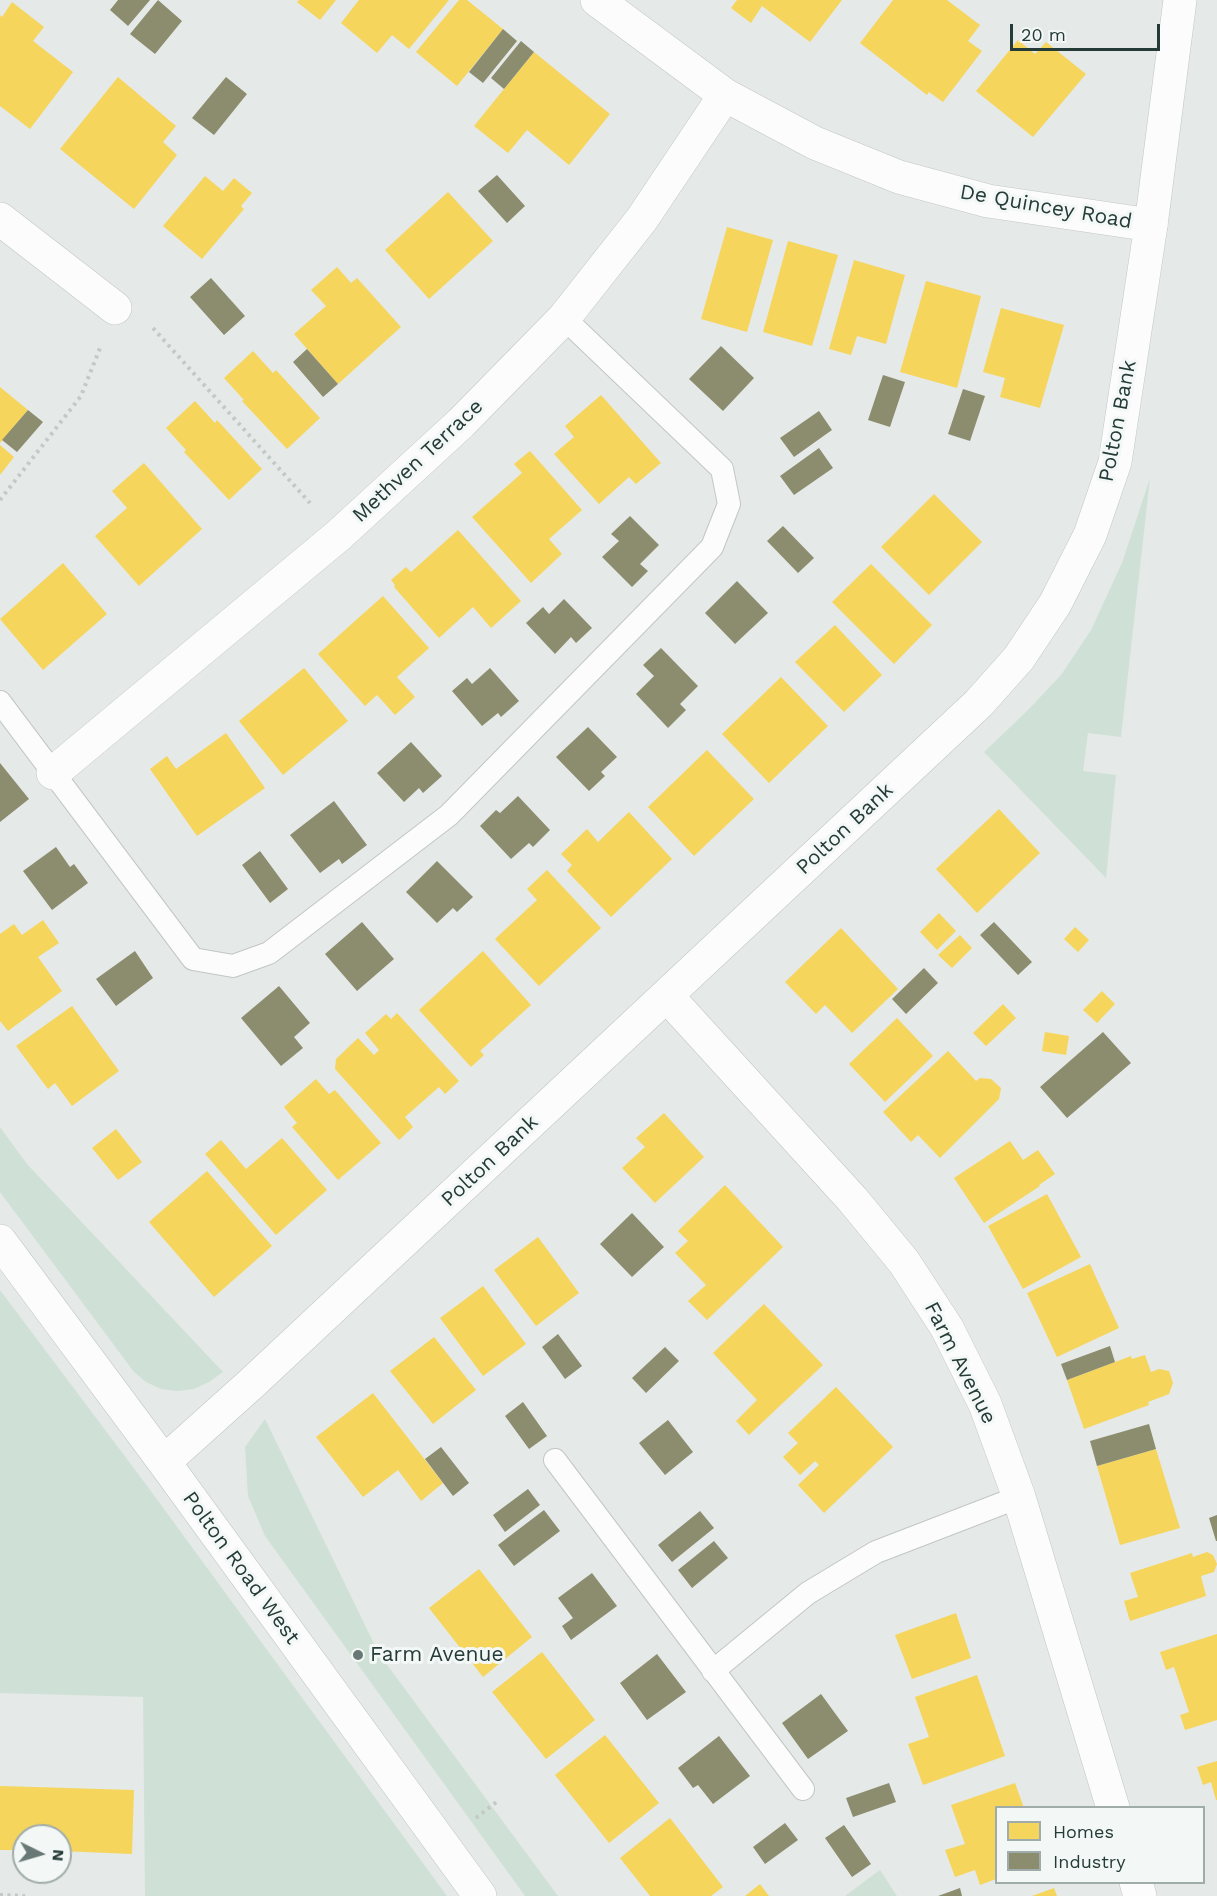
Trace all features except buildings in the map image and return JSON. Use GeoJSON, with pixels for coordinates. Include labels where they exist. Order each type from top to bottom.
{"type":"FeatureCollection","features":[{"type":"Feature","properties":{"kind":"street","name":"De Quincey Road"},"geometry":{"type":"LineString","coordinates":[[597,0],[725,95],[815,143],[899,177],[988,201],[1151,225]]}},
{"type":"Feature","properties":{"kind":"street","name":"Polton Bank"},"geometry":{"type":"LineString","coordinates":[[164,1462],[261,1375],[979,704],[1019,658],[1055,604],[1090,535],[1114,462],[1151,225],[1180,0]]}},
{"type":"Feature","properties":{"kind":"street","name":"Methven Terrace"},"geometry":{"type":"LineString","coordinates":[[53,773],[339,535],[461,423],[564,318],[642,219],[725,95]]}},
{"type":"Feature","properties":{"kind":"street"},"geometry":{"type":"LineString","coordinates":[[0,219],[115,308]]}},
{"type":"Feature","properties":{"kind":"street","name":"Farm Avenue"},"geometry":{"type":"LineString","coordinates":[[667,996],[853,1200],[904,1262],[946,1328],[985,1404],[1019,1497],[1112,1806]]}},
{"type":"Feature","properties":{"kind":"street","name":"Polton Road West"},"geometry":{"type":"LineString","coordinates":[[0,1241],[480,1896]]}},
{"type":"Feature","properties":{"kind":"lane"},"geometry":{"type":"LineString","coordinates":[[0,702],[193,959],[233,966],[269,953],[449,815],[712,547],[729,504],[722,469],[564,318]]}},
{"type":"Feature","properties":{"kind":"lane"},"geometry":{"type":"LineString","coordinates":[[555,1460],[803,1790]]}},
{"type":"Feature","properties":{"kind":"lane"},"geometry":{"type":"LineString","coordinates":[[713,1671],[808,1593],[876,1552],[1019,1497]]}},
{"type":"Feature","properties":{"kind":"path"},"geometry":{"type":"LineString","coordinates":[[0,500],[81,396],[115,308],[150,324],[339,535]]}},
{"type":"Feature","properties":{"kind":"path"},"geometry":{"type":"LineString","coordinates":[[0,1895],[25,1896]]}},
{"type":"Feature","properties":{"kind":"green space"},"geometry":{"type":"Polygon","coordinates":[[[1150,478],[1121,737],[1088,733],[1083,771],[1116,775],[1106,878],[984,752],[1061,675],[1091,630],[1122,563],[1150,478]]]}},
{"type":"Feature","properties":{"kind":"green space"},"geometry":{"type":"Polygon","coordinates":[[[0,1127],[27,1164],[223,1372],[194,1389],[177,1391],[161,1389],[146,1382],[134,1372],[0,1192],[0,1127]]]}},
{"type":"Feature","properties":{"kind":"green space"},"geometry":{"type":"Polygon","coordinates":[[[0,1290],[145,1483],[447,1896],[145,1896],[143,1697],[0,1693],[0,1290]]]}},
{"type":"Feature","properties":{"kind":"green space"},"geometry":{"type":"Polygon","coordinates":[[[265,1419],[379,1654],[558,1896],[525,1896],[265,1536],[248,1496],[245,1447],[265,1419]]]}},
{"type":"Feature","properties":{"kind":"green space"},"geometry":{"type":"Polygon","coordinates":[[[880,1870],[897,1896],[845,1896],[880,1870]]]}},
{"type":"Feature","properties":{"kind":"place","name":"Farm Avenue"},"geometry":{"type":"Point","coordinates":[358,1655]}}]}
